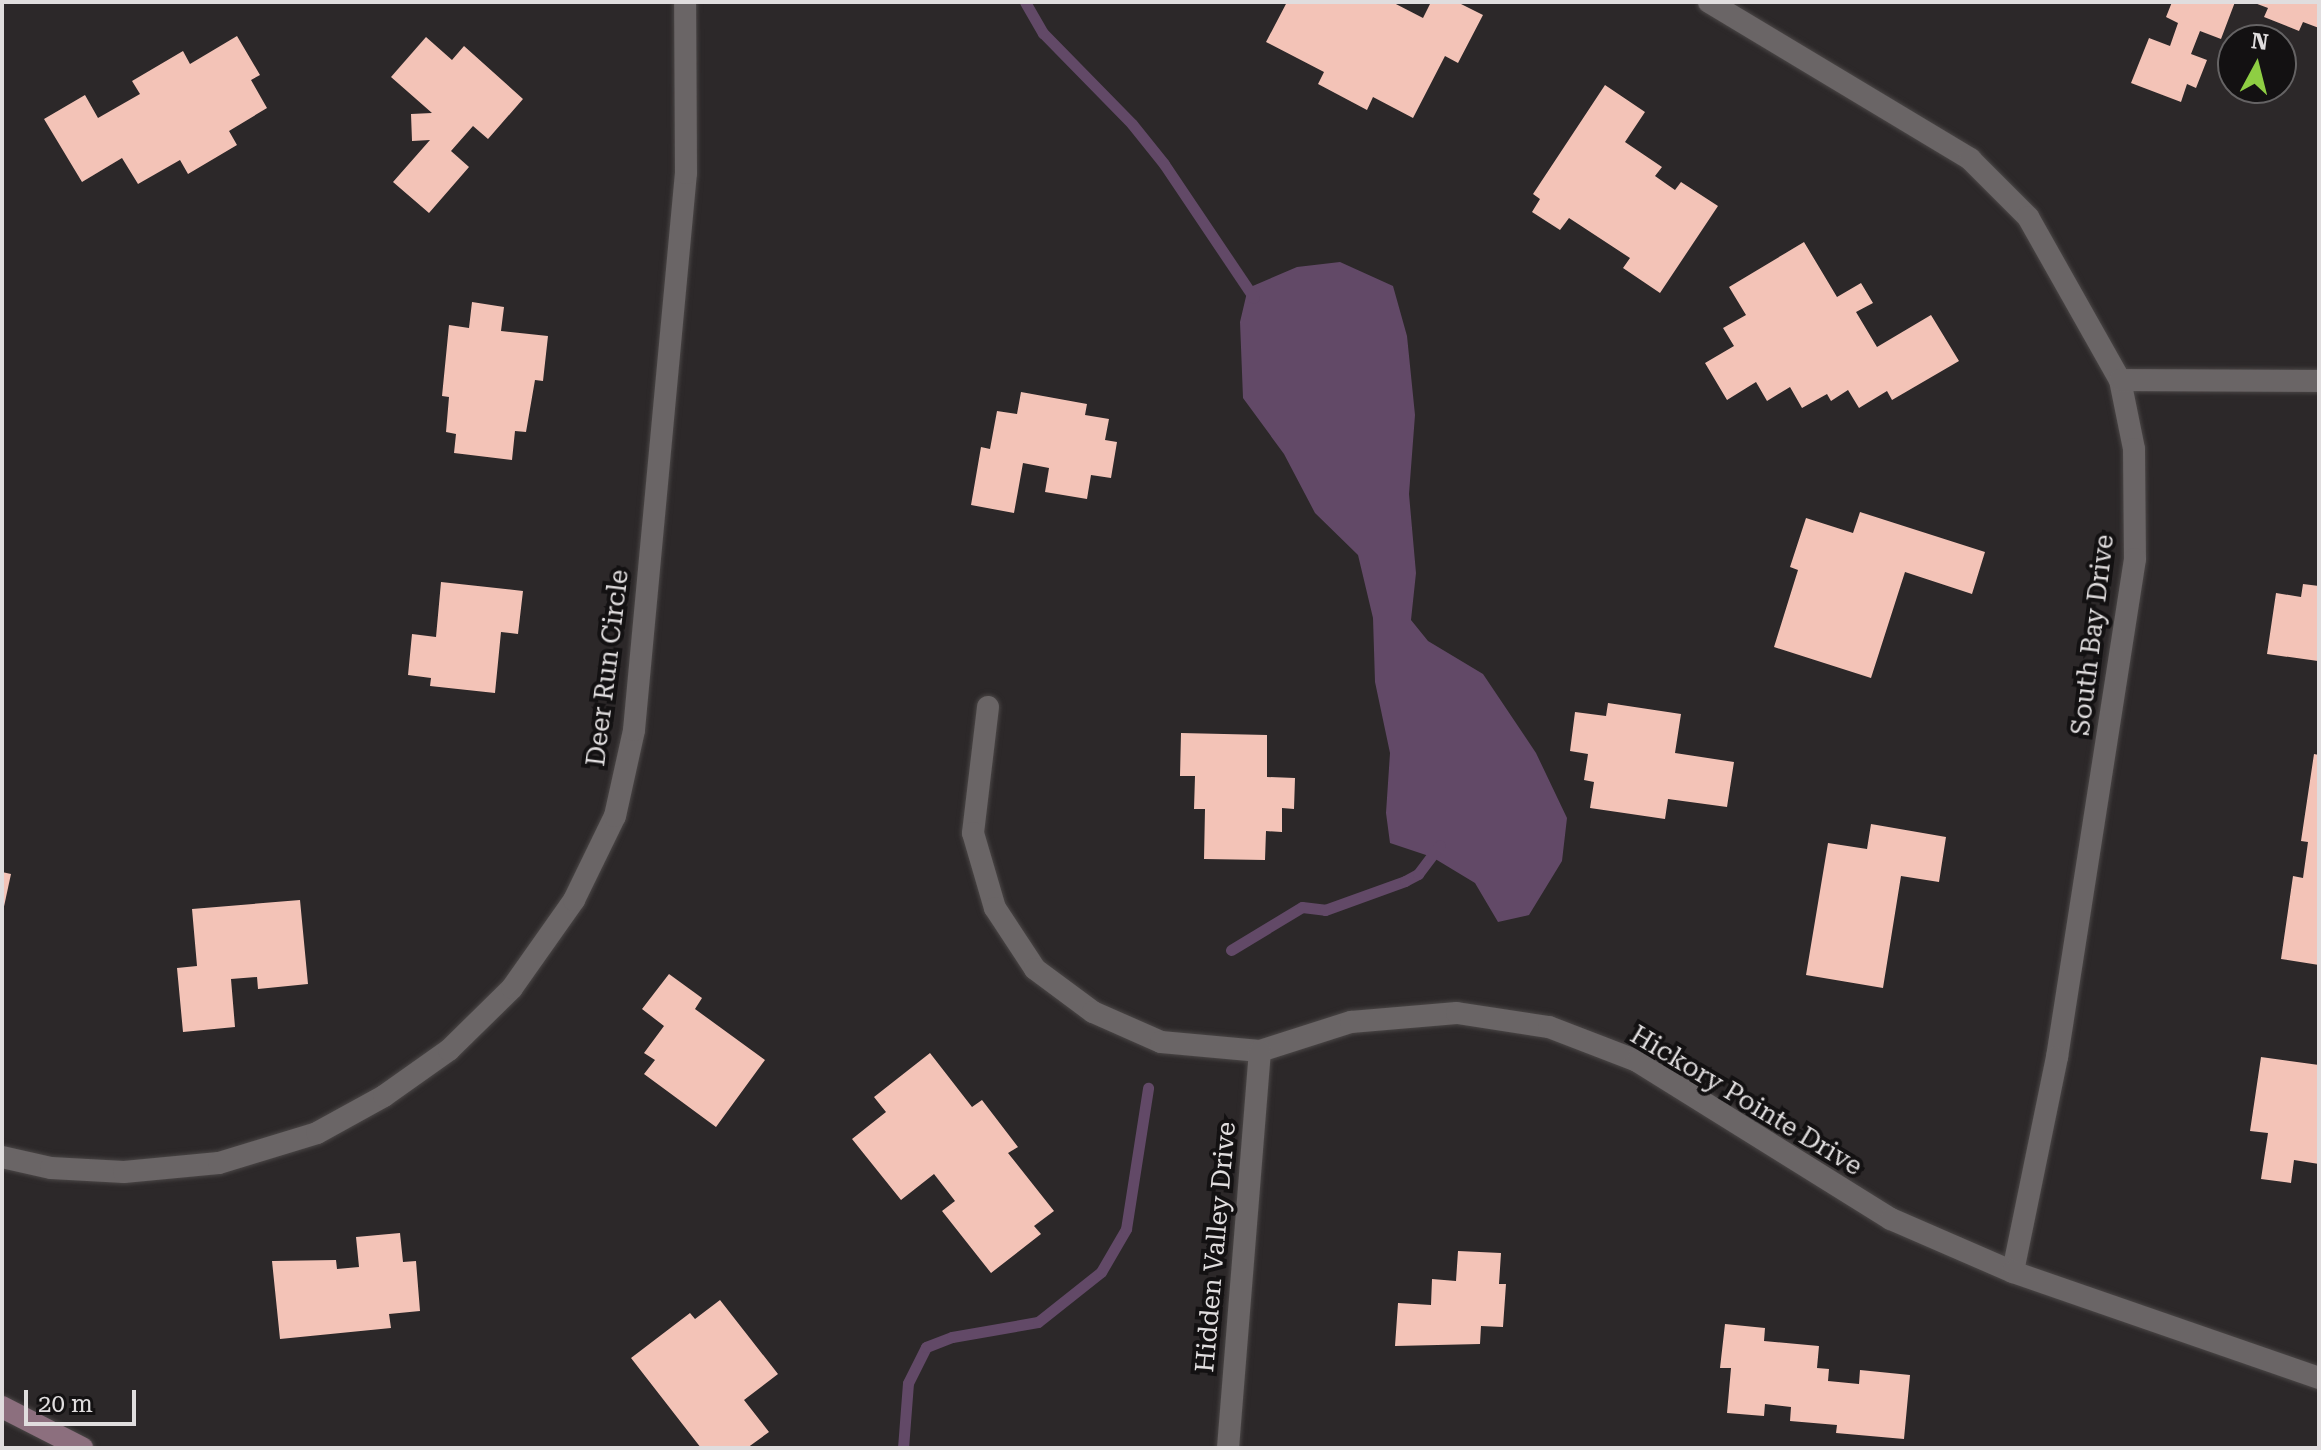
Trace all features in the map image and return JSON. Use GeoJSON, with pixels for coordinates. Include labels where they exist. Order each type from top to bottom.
{"type":"FeatureCollection","features":[{"type":"Feature","properties":{"kind":"main road"},"geometry":{"type":"LineString","coordinates":[[2,1407],[82,1448]]}},
{"type":"Feature","properties":{"kind":"street","name":"Deer Run Circle"},"geometry":{"type":"LineString","coordinates":[[2,1157],[51,1168],[124,1172],[219,1163],[317,1133],[384,1096],[449,1050],[512,988],[574,900],[615,816],[634,730],[686,173],[685,2]]}},
{"type":"Feature","properties":{"kind":"street","name":"South Bay Drive"},"geometry":{"type":"LineString","coordinates":[[1709,2],[1970,159],[2028,217],[2120,380],[2134,449],[2135,559],[2057,1057],[2013,1272]]}},
{"type":"Feature","properties":{"kind":"street"},"geometry":{"type":"LineString","coordinates":[[2120,380],[2319,381]]}},
{"type":"Feature","properties":{"kind":"street","name":"Hickory Pointe Drive"},"geometry":{"type":"LineString","coordinates":[[988,707],[973,833],[995,908],[1035,969],[1093,1012],[1161,1042],[1260,1051],[1351,1022],[1457,1013],[1549,1027],[1637,1061],[1878,1212],[2013,1272],[2319,1378]]}},
{"type":"Feature","properties":{"kind":"street","name":"Hidden Valley Drive"},"geometry":{"type":"LineString","coordinates":[[1228,1448],[1260,1051]]}},
{"type":"Feature","properties":{"kind":"shaded area"},"geometry":{"type":"Polygon","coordinates":[[[1340,262],[1393,286],[1407,336],[1415,415],[1409,494],[1416,573],[1411,620],[1428,641],[1483,674],[1536,753],[1567,818],[1562,861],[1529,915],[1498,922],[1475,883],[1432,857],[1390,843],[1386,813],[1390,753],[1375,682],[1373,618],[1358,555],[1315,513],[1284,454],[1243,398],[1240,322],[1248,288],[1297,267],[1340,262]]]}},
{"type":"Feature","properties":{"kind":"building"},"geometry":{"type":"Polygon","coordinates":[[[1287,2],[1392,2],[1423,18],[1431,2],[1457,2],[1483,15],[1458,63],[1445,56],[1413,118],[1373,97],[1367,110],[1318,84],[1324,72],[1266,42],[1287,2]]]}},
{"type":"Feature","properties":{"kind":"building"},"geometry":{"type":"Polygon","coordinates":[[[2172,2],[2235,2],[2227,24],[2217,24],[2217,37],[2200,31],[2191,54],[2207,60],[2196,88],[2187,84],[2181,102],[2131,83],[2149,38],[2170,46],[2178,23],[2166,17],[2172,2]]]}},
{"type":"Feature","properties":{"kind":"building"},"geometry":{"type":"Polygon","coordinates":[[[2252,2],[2319,2],[2319,28],[2303,22],[2299,31],[2297,24],[2282,24],[2264,17],[2268,8],[2252,2]]]}},
{"type":"Feature","properties":{"kind":"building"},"geometry":{"type":"Polygon","coordinates":[[[237,36],[260,75],[251,80],[267,108],[229,131],[237,145],[188,174],[180,160],[138,184],[122,158],[82,182],[44,119],[85,95],[98,118],[140,94],[132,81],[183,51],[190,64],[237,36]]]}},
{"type":"Feature","properties":{"kind":"building"},"geometry":{"type":"Polygon","coordinates":[[[426,37],[452,60],[464,46],[523,99],[488,139],[473,126],[451,151],[469,167],[429,213],[393,182],[430,140],[412,141],[411,114],[432,113],[391,77],[426,37]]]}},
{"type":"Feature","properties":{"kind":"building"},"geometry":{"type":"Polygon","coordinates":[[[1605,85],[1645,112],[1625,142],[1662,167],[1655,176],[1675,190],[1681,182],[1718,206],[1660,293],[1623,268],[1630,258],[1569,218],[1560,230],[1532,212],[1540,199],[1533,194],[1605,85]]]}},
{"type":"Feature","properties":{"kind":"building"},"geometry":{"type":"Polygon","coordinates":[[[1804,242],[1837,297],[1861,283],[1873,303],[1856,312],[1877,347],[1931,315],[1959,361],[1892,400],[1887,391],[1859,408],[1848,390],[1831,401],[1827,394],[1802,408],[1790,387],[1767,401],[1756,382],[1727,400],[1705,363],[1734,346],[1723,328],[1746,315],[1729,287],[1804,242]]]}},
{"type":"Feature","properties":{"kind":"building"},"geometry":{"type":"Polygon","coordinates":[[[472,302],[504,307],[501,331],[548,336],[543,381],[535,380],[526,432],[515,431],[512,460],[454,453],[456,434],[446,432],[449,397],[442,396],[449,325],[469,328],[472,302]]]}},
{"type":"Feature","properties":{"kind":"building"},"geometry":{"type":"Polygon","coordinates":[[[1021,392],[1087,404],[1085,415],[1109,419],[1105,440],[1117,442],[1111,478],[1091,475],[1087,499],[1045,492],[1049,468],[1023,463],[1014,513],[971,505],[981,447],[990,449],[997,411],[1017,414],[1021,392]]]}},
{"type":"Feature","properties":{"kind":"building"},"geometry":{"type":"Polygon","coordinates":[[[1860,512],[1985,552],[1972,594],[1905,572],[1871,678],[1774,647],[1798,570],[1790,567],[1806,518],[1853,533],[1860,512]]]}},
{"type":"Feature","properties":{"kind":"building"},"geometry":{"type":"Polygon","coordinates":[[[441,582],[523,591],[518,634],[501,632],[495,693],[430,686],[431,678],[408,675],[412,634],[436,637],[441,582]]]}},
{"type":"Feature","properties":{"kind":"building"},"geometry":{"type":"Polygon","coordinates":[[[2303,584],[2319,586],[2318,661],[2267,654],[2276,593],[2301,597],[2303,584]]]}},
{"type":"Feature","properties":{"kind":"building"},"geometry":{"type":"Polygon","coordinates":[[[1608,703],[1681,714],[1675,753],[1734,762],[1727,807],[1668,799],[1665,819],[1590,808],[1594,782],[1584,780],[1588,754],[1570,751],[1575,712],[1606,716],[1608,703]]]}},
{"type":"Feature","properties":{"kind":"building"},"geometry":{"type":"Polygon","coordinates":[[[1181,733],[1267,735],[1267,777],[1295,778],[1294,809],[1282,808],[1282,832],[1266,831],[1265,860],[1204,859],[1205,809],[1194,809],[1195,776],[1180,776],[1181,733]]]}},
{"type":"Feature","properties":{"kind":"building"},"geometry":{"type":"Polygon","coordinates":[[[2314,754],[2319,755],[2319,965],[2281,959],[2293,876],[2303,878],[2308,842],[2301,841],[2314,754]]]}},
{"type":"Feature","properties":{"kind":"building"},"geometry":{"type":"Polygon","coordinates":[[[1871,824],[1946,837],[1939,882],[1901,876],[1883,988],[1806,975],[1828,843],[1867,849],[1871,824]]]}},
{"type":"Feature","properties":{"kind":"building"},"geometry":{"type":"Polygon","coordinates":[[[2,872],[11,874],[3,911],[2,911],[2,872]]]}},
{"type":"Feature","properties":{"kind":"building"},"geometry":{"type":"Polygon","coordinates":[[[300,900],[308,984],[258,989],[257,977],[231,979],[235,1027],[183,1032],[177,968],[197,966],[192,909],[300,900]]]}},
{"type":"Feature","properties":{"kind":"building"},"geometry":{"type":"Polygon","coordinates":[[[669,974],[702,998],[695,1009],[765,1060],[716,1127],[644,1074],[655,1060],[644,1053],[664,1026],[642,1009],[669,974]]]}},
{"type":"Feature","properties":{"kind":"building"},"geometry":{"type":"Polygon","coordinates":[[[930,1053],[972,1107],[982,1100],[1018,1147],[1008,1153],[1054,1211],[1034,1226],[1041,1234],[991,1273],[942,1211],[955,1201],[934,1174],[901,1200],[852,1139],[886,1112],[874,1097],[930,1053]]]}},
{"type":"Feature","properties":{"kind":"building"},"geometry":{"type":"Polygon","coordinates":[[[2261,1057],[2319,1065],[2319,1164],[2294,1160],[2291,1183],[2261,1179],[2268,1133],[2250,1131],[2261,1057]]]}},
{"type":"Feature","properties":{"kind":"building"},"geometry":{"type":"Polygon","coordinates":[[[400,1233],[403,1262],[416,1261],[420,1311],[389,1314],[391,1328],[280,1339],[272,1261],[336,1260],[337,1269],[359,1267],[356,1237],[400,1233]]]}},
{"type":"Feature","properties":{"kind":"building"},"geometry":{"type":"Polygon","coordinates":[[[1458,1251],[1501,1253],[1499,1284],[1506,1284],[1503,1327],[1481,1326],[1480,1344],[1395,1346],[1398,1303],[1431,1305],[1432,1279],[1456,1281],[1458,1251]]]}},
{"type":"Feature","properties":{"kind":"building"},"geometry":{"type":"Polygon","coordinates":[[[720,1300],[778,1374],[744,1400],[769,1432],[747,1448],[701,1448],[631,1358],[690,1313],[695,1319],[720,1300]]]}},
{"type":"Feature","properties":{"kind":"building"},"geometry":{"type":"Polygon","coordinates":[[[1725,1324],[1765,1328],[1764,1341],[1819,1346],[1817,1368],[1829,1369],[1828,1381],[1859,1384],[1860,1370],[1910,1375],[1904,1439],[1836,1433],[1837,1425],[1790,1421],[1791,1407],[1765,1404],[1764,1416],[1727,1413],[1731,1368],[1720,1368],[1725,1324]]]}},
{"type":"Feature","properties":{"kind":"waterway"},"geometry":{"type":"LineString","coordinates":[[1025,2],[1043,33],[1132,124],[1164,164],[1254,298]]}},
{"type":"Feature","properties":{"kind":"waterway"},"geometry":{"type":"LineString","coordinates":[[1231,950],[1302,907],[1325,910],[1405,881],[1418,874],[1440,845]]}},
{"type":"Feature","properties":{"kind":"waterway"},"geometry":{"type":"LineString","coordinates":[[903,1448],[908,1383],[926,1347],[952,1337],[1038,1322],[1101,1272],[1126,1229],[1148,1088]]}}]}
